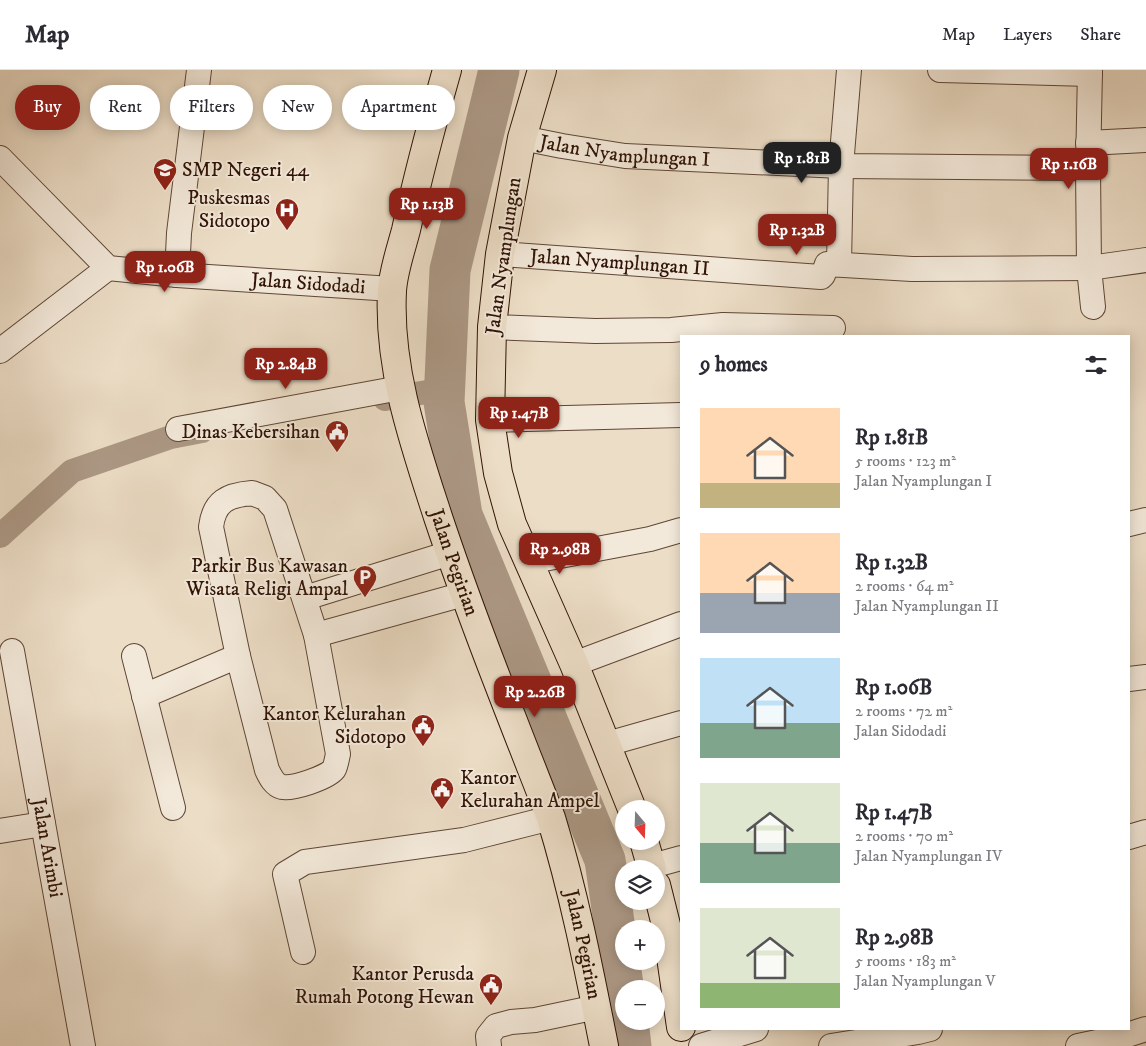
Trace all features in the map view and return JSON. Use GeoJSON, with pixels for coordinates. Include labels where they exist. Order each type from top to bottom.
{"type":"FeatureCollection","features":[{"type":"Feature","properties":{"kind":"main road","name":"Jalan Pegirian"},"geometry":{"type":"LineString","coordinates":[[447,70],[424,151],[392,289],[393,345],[402,395],[420,462],[450,553],[464,594],[551,818],[561,851],[604,1046]]}},
{"type":"Feature","properties":{"kind":"main road","name":"Jalan Nyamplungan"},"geometry":{"type":"LineString","coordinates":[[542,70],[522,138],[500,254],[492,326],[490,420],[498,473],[512,524],[574,664],[629,800]]}},
{"type":"Feature","properties":{"kind":"main road"},"geometry":{"type":"LineString","coordinates":[[662,910],[667,929],[680,1021]]}},
{"type":"Feature","properties":{"kind":"main road"},"geometry":{"type":"LineString","coordinates":[[681,1030],[683,1046]]}},
{"type":"Feature","properties":{"kind":"street"},"geometry":{"type":"LineString","coordinates":[[177,275],[179,234],[199,70]]}},
{"type":"Feature","properties":{"kind":"street"},"geometry":{"type":"LineString","coordinates":[[849,70],[841,166],[839,264],[912,269],[1089,268],[1146,260]]}},
{"type":"Feature","properties":{"kind":"street"},"geometry":{"type":"LineString","coordinates":[[940,70],[1090,72],[1088,143],[1089,268],[1093,307]]}},
{"type":"Feature","properties":{"kind":"street","name":"Jalan Nyamplungan I"},"geometry":{"type":"LineString","coordinates":[[522,138],[625,156],[841,166],[1088,168]]}},
{"type":"Feature","properties":{"kind":"street"},"geometry":{"type":"LineString","coordinates":[[1088,143],[1146,140]]}},
{"type":"Feature","properties":{"kind":"street"},"geometry":{"type":"LineString","coordinates":[[0,158],[108,268],[0,351]]}},
{"type":"Feature","properties":{"kind":"street","name":"Jalan Nyamplungan II"},"geometry":{"type":"LineString","coordinates":[[500,254],[821,277],[824,275],[827,264],[839,264]]}},
{"type":"Feature","properties":{"kind":"street","name":"Jalan Sidodadi"},"geometry":{"type":"LineString","coordinates":[[108,268],[177,275],[392,289]]}},
{"type":"Feature","properties":{"kind":"street"},"geometry":{"type":"LineString","coordinates":[[492,326],[612,332],[671,330],[723,325],[833,328]]}},
{"type":"Feature","properties":{"kind":"street"},"geometry":{"type":"LineString","coordinates":[[178,429],[402,395]]}},
{"type":"Feature","properties":{"kind":"street"},"geometry":{"type":"LineString","coordinates":[[490,420],[680,415]]}},
{"type":"Feature","properties":{"kind":"street"},"geometry":{"type":"LineString","coordinates":[[252,493],[264,498],[275,509],[316,635],[338,754],[334,769],[324,776],[296,786],[282,787],[273,781],[267,770],[238,656],[211,527],[212,514],[218,504],[239,494],[252,493]]}},
{"type":"Feature","properties":{"kind":"street"},"geometry":{"type":"LineString","coordinates":[[1130,524],[1146,520]]}},
{"type":"Feature","properties":{"kind":"street"},"geometry":{"type":"LineString","coordinates":[[528,562],[650,539],[680,530]]}},
{"type":"Feature","properties":{"kind":"street"},"geometry":{"type":"LineString","coordinates":[[305,598],[450,553]]}},
{"type":"Feature","properties":{"kind":"street"},"geometry":{"type":"LineString","coordinates":[[316,635],[464,594]]}},
{"type":"Feature","properties":{"kind":"street"},"geometry":{"type":"LineString","coordinates":[[574,664],[680,624]]}},
{"type":"Feature","properties":{"kind":"street","name":"Jalan Arimbi"},"geometry":{"type":"LineString","coordinates":[[12,651],[83,1046]]}},
{"type":"Feature","properties":{"kind":"street"},"geometry":{"type":"LineString","coordinates":[[134,656],[173,808]]}},
{"type":"Feature","properties":{"kind":"street"},"geometry":{"type":"LineString","coordinates":[[144,696],[238,656]]}},
{"type":"Feature","properties":{"kind":"street"},"geometry":{"type":"LineString","coordinates":[[1130,679],[1146,677]]}},
{"type":"Feature","properties":{"kind":"street"},"geometry":{"type":"LineString","coordinates":[[607,744],[680,723]]}},
{"type":"Feature","properties":{"kind":"street"},"geometry":{"type":"LineString","coordinates":[[303,952],[285,874],[295,866],[305,862],[464,840],[551,818]]}},
{"type":"Feature","properties":{"kind":"street"},"geometry":{"type":"LineString","coordinates":[[0,831],[43,824]]}},
{"type":"Feature","properties":{"kind":"street"},"geometry":{"type":"LineString","coordinates":[[1130,837],[1146,832]]}},
{"type":"Feature","properties":{"kind":"street"},"geometry":{"type":"LineString","coordinates":[[665,862],[680,858]]}},
{"type":"Feature","properties":{"kind":"street"},"geometry":{"type":"LineString","coordinates":[[489,1046],[488,1036],[496,1026],[597,1008]]}},
{"type":"Feature","properties":{"kind":"street"},"geometry":{"type":"LineString","coordinates":[[1078,1046],[1121,1037],[1146,1029]]}},
{"type":"Feature","properties":{"kind":"street"},"geometry":{"type":"LineString","coordinates":[[702,1046],[753,1030]]}},
{"type":"Feature","properties":{"kind":"street"},"geometry":{"type":"LineString","coordinates":[[831,1046],[926,1030]]}},
{"type":"Feature","properties":{"kind":"waterway"},"geometry":{"type":"LineString","coordinates":[[499,70],[450,270],[444,402],[462,515],[605,860],[622,980]]}},
{"type":"Feature","properties":{"kind":"waterway"},"geometry":{"type":"LineString","coordinates":[[385,399],[445,389]]}},
{"type":"Feature","properties":{"kind":"waterway"},"geometry":{"type":"LineString","coordinates":[[0,536],[72,471],[171,437],[202,431]]}},
{"type":"Feature","properties":{"kind":"waterway"},"geometry":{"type":"LineString","coordinates":[[629,1030],[631,1046]]}},
{"type":"Feature","properties":{"kind":"place","name":"SMP Negeri 44"},"geometry":{"type":"Point","coordinates":[165,191]}},
{"type":"Feature","properties":{"kind":"place","name":"Puskesmas Sidotopo"},"geometry":{"type":"Point","coordinates":[287,231]}},
{"type":"Feature","properties":{"kind":"place","name":"Dinas Kebersihan"},"geometry":{"type":"Point","coordinates":[337,453]}},
{"type":"Feature","properties":{"kind":"place","name":"Parkir Bus Kawasan Wisata Religi Ampal"},"geometry":{"type":"Point","coordinates":[365,598]}},
{"type":"Feature","properties":{"kind":"place","name":"Kantor Kelurahan Sidotopo"},"geometry":{"type":"Point","coordinates":[423,747]}},
{"type":"Feature","properties":{"kind":"place","name":"Kantor Kelurahan Ampel"},"geometry":{"type":"Point","coordinates":[442,810]}},
{"type":"Feature","properties":{"kind":"place","name":"Kantor Perusda Rumah Potong Hewan"},"geometry":{"type":"Point","coordinates":[491,1006]}}]}
